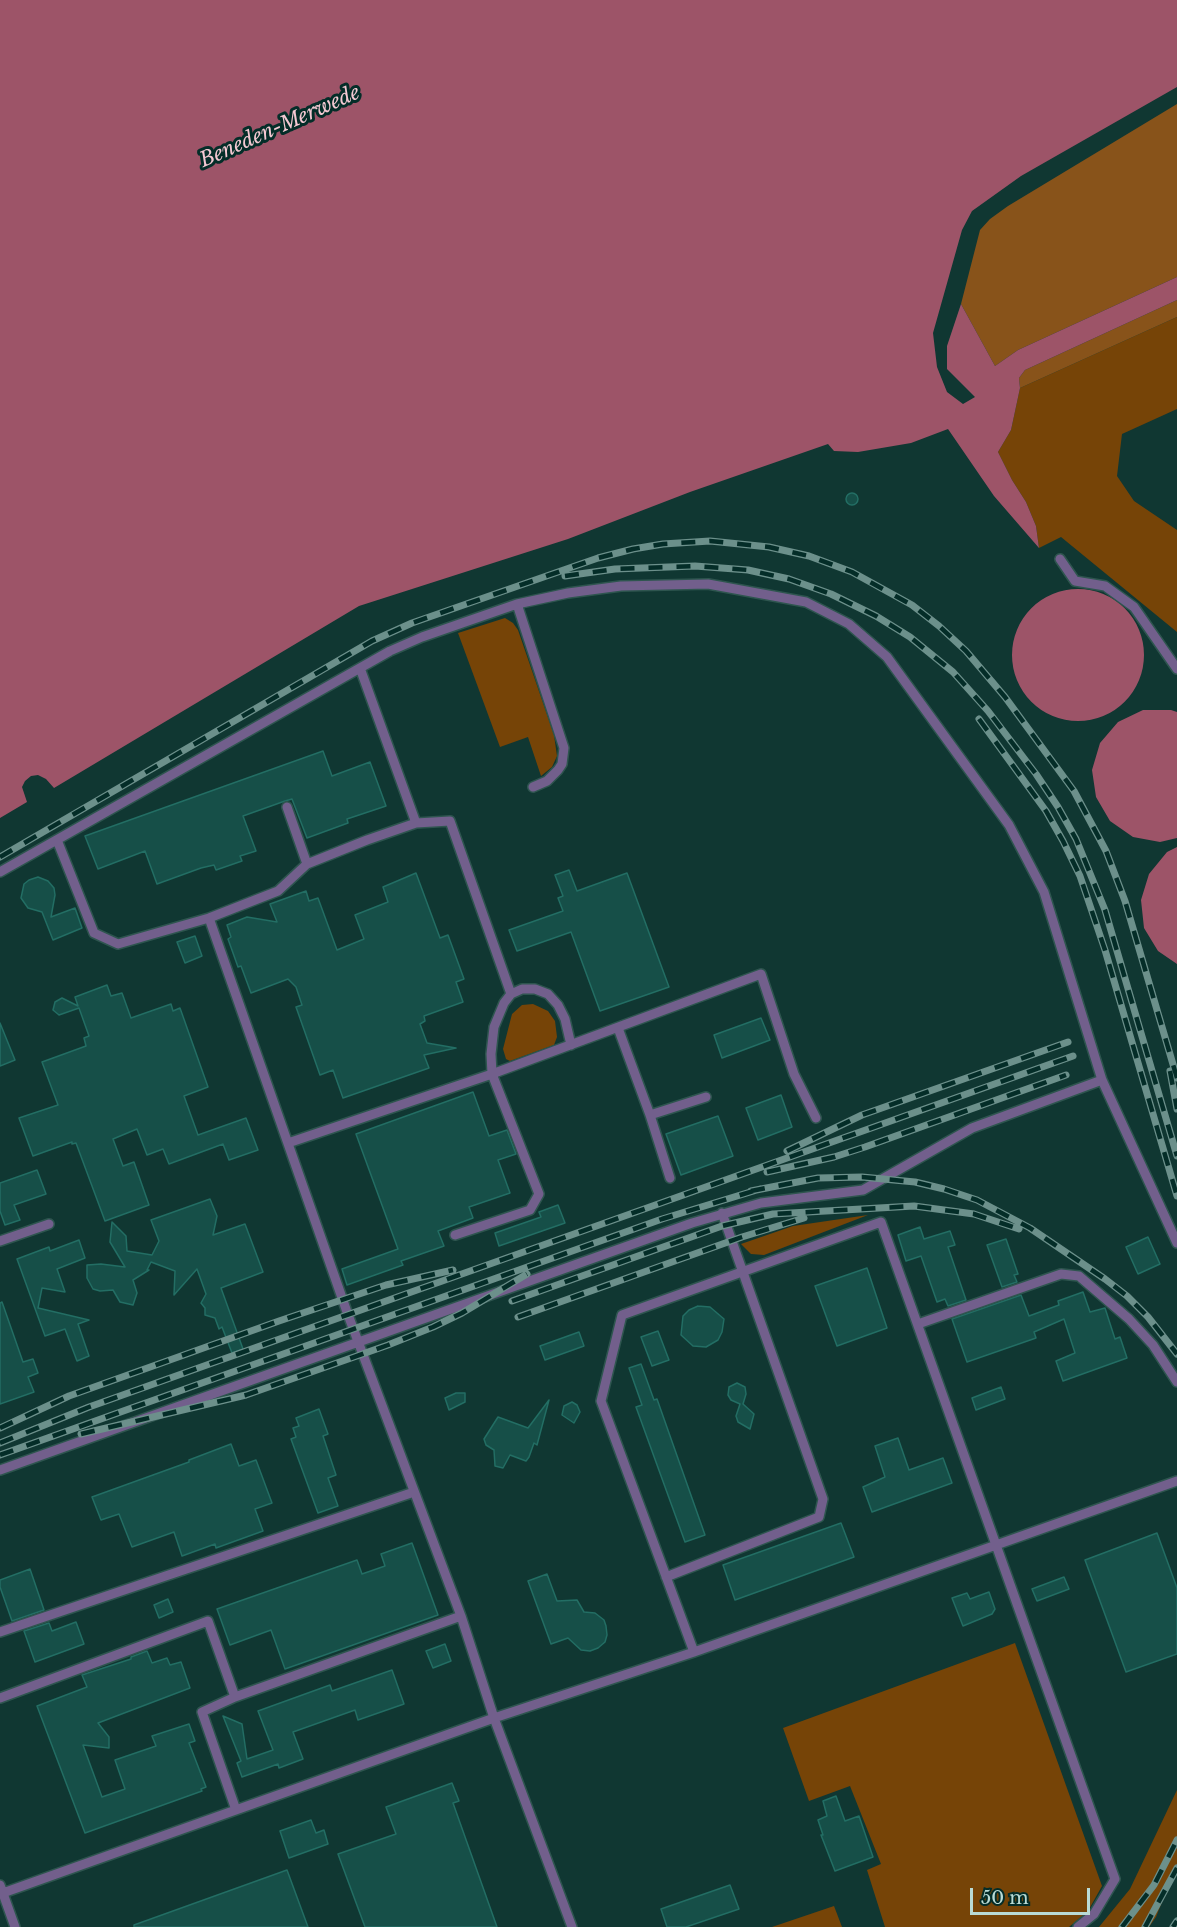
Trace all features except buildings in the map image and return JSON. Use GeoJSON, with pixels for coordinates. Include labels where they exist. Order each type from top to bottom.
{"type":"FeatureCollection","features":[{"type":"Feature","properties":{"kind":"lane"},"geometry":{"type":"LineString","coordinates":[[1060,559],[1075,581],[1105,586],[1134,607],[1177,669]]}},
{"type":"Feature","properties":{"kind":"lane"},"geometry":{"type":"LineString","coordinates":[[0,872],[390,651],[422,637],[517,604],[568,593],[621,586],[708,585],[806,602],[849,624],[887,657],[1009,825],[1027,856],[1044,892],[1102,1080],[1177,1243]]}},
{"type":"Feature","properties":{"kind":"lane"},"geometry":{"type":"LineString","coordinates":[[517,604],[564,748],[562,764],[558,770],[547,781],[533,787]]}},
{"type":"Feature","properties":{"kind":"lane"},"geometry":{"type":"LineString","coordinates":[[360,668],[417,823]]}},
{"type":"Feature","properties":{"kind":"lane"},"geometry":{"type":"LineString","coordinates":[[287,807],[307,864]]}},
{"type":"Feature","properties":{"kind":"lane"},"geometry":{"type":"LineString","coordinates":[[57,840],[94,933],[118,944],[209,918],[278,891],[307,864],[367,840],[417,823],[450,821],[511,994]]}},
{"type":"Feature","properties":{"kind":"lane"},"geometry":{"type":"LineString","coordinates":[[209,918],[347,1312],[461,1616],[494,1718],[572,1927]]}},
{"type":"Feature","properties":{"kind":"lane"},"geometry":{"type":"LineString","coordinates":[[288,1143],[492,1074],[761,974],[794,1074],[816,1118]]}},
{"type":"Feature","properties":{"kind":"lane"},"geometry":{"type":"LineString","coordinates":[[455,1235],[530,1210],[539,1194],[492,1074],[491,1054],[494,1027],[504,1003],[511,994],[522,989],[535,989],[548,994],[558,1005],[565,1019],[571,1045]]}},
{"type":"Feature","properties":{"kind":"lane"},"geometry":{"type":"LineString","coordinates":[[618,1028],[670,1178]]}},
{"type":"Feature","properties":{"kind":"lane"},"geometry":{"type":"LineString","coordinates":[[0,1470],[722,1214],[761,1203],[863,1190],[972,1128],[1102,1080]]}},
{"type":"Feature","properties":{"kind":"lane"},"geometry":{"type":"LineString","coordinates":[[650,1115],[706,1097]]}},
{"type":"Feature","properties":{"kind":"lane"},"geometry":{"type":"LineString","coordinates":[[666,1577],[819,1517],[823,1499],[722,1214]]}},
{"type":"Feature","properties":{"kind":"lane"},"geometry":{"type":"LineString","coordinates":[[694,1652],[601,1401],[622,1315],[881,1222],[1115,1879],[1094,1914],[1078,1927]]}},
{"type":"Feature","properties":{"kind":"lane"},"geometry":{"type":"LineString","coordinates":[[0,1241],[49,1224]]}},
{"type":"Feature","properties":{"kind":"lane"},"geometry":{"type":"LineString","coordinates":[[918,1324],[1061,1274],[1079,1276],[1129,1319],[1153,1345],[1177,1382]]}},
{"type":"Feature","properties":{"kind":"lane"},"geometry":{"type":"LineString","coordinates":[[15,1927],[1,1891],[494,1718],[694,1652],[1177,1481]]}},
{"type":"Feature","properties":{"kind":"lane"},"geometry":{"type":"LineString","coordinates":[[0,1632],[414,1492]]}},
{"type":"Feature","properties":{"kind":"lane"},"geometry":{"type":"LineString","coordinates":[[236,1809],[202,1712],[235,1697],[461,1616]]}},
{"type":"Feature","properties":{"kind":"lane"},"geometry":{"type":"LineString","coordinates":[[0,1698],[208,1621],[235,1697]]}},
{"type":"Feature","properties":{"kind":"shaded area"},"geometry":{"type":"Polygon","coordinates":[[[1177,104],[1177,277],[1018,350],[995,366],[961,304],[980,230],[990,219],[1008,206],[1177,104]]]}},
{"type":"Feature","properties":{"kind":"shaded area"},"geometry":{"type":"Polygon","coordinates":[[[1177,300],[1177,317],[1020,388],[1019,378],[1025,370],[1177,300]]]}},
{"type":"Feature","properties":{"kind":"shaded area"},"geometry":{"type":"Polygon","coordinates":[[[1177,317],[1177,409],[1122,434],[1117,476],[1134,501],[1177,530],[1177,632],[1061,537],[1039,548],[1036,526],[1026,502],[998,452],[1011,430],[1020,388],[1177,317]]]}},
{"type":"Feature","properties":{"kind":"shaded area"},"geometry":{"type":"Polygon","coordinates":[[[505,618],[518,630],[554,735],[557,756],[552,767],[541,776],[528,737],[500,747],[458,633],[505,618]]]}},
{"type":"Feature","properties":{"kind":"shaded area"},"geometry":{"type":"Polygon","coordinates":[[[533,1004],[548,1011],[555,1021],[557,1037],[554,1045],[510,1061],[506,1059],[503,1049],[512,1014],[522,1005],[533,1004]]]}},
{"type":"Feature","properties":{"kind":"shaded area"},"geometry":{"type":"Polygon","coordinates":[[[868,1215],[764,1255],[751,1254],[741,1244],[793,1226],[868,1215]]]}},
{"type":"Feature","properties":{"kind":"shaded area"},"geometry":{"type":"Polygon","coordinates":[[[1015,1643],[1102,1886],[1088,1911],[1069,1927],[885,1927],[867,1870],[881,1864],[850,1786],[809,1801],[783,1728],[1015,1643]]]}},
{"type":"Feature","properties":{"kind":"shaded area"},"geometry":{"type":"Polygon","coordinates":[[[1177,1790],[1177,1864],[1156,1917],[1149,1927],[1099,1927],[1130,1889],[1177,1790]]]}},
{"type":"Feature","properties":{"kind":"shaded area"},"geometry":{"type":"Polygon","coordinates":[[[834,1906],[842,1927],[772,1927],[834,1906]]]}},
{"type":"Feature","properties":{"kind":"water","name":"Beneden-Merwede"},"geometry":{"type":"Polygon","coordinates":[[[0,0],[1177,0],[1177,87],[1021,176],[972,211],[962,230],[933,333],[937,367],[947,392],[963,404],[975,397],[947,369],[947,346],[961,304],[995,366],[1018,350],[1177,277],[1177,300],[1025,370],[1019,378],[1020,388],[1011,430],[998,452],[1026,502],[1036,526],[1039,548],[994,496],[948,429],[911,443],[858,452],[834,451],[828,444],[690,492],[568,539],[359,606],[54,788],[46,779],[38,775],[31,776],[22,787],[27,802],[0,818],[0,0]]]}},
{"type":"Feature","properties":{"kind":"water"},"geometry":{"type":"Polygon","coordinates":[[[1078,589],[1103,594],[1115,600],[1133,618],[1139,630],[1144,655],[1139,680],[1133,692],[1115,710],[1103,716],[1078,721],[1053,716],[1041,710],[1023,692],[1017,680],[1012,655],[1017,630],[1023,618],[1041,600],[1053,594],[1078,589]]]}},
{"type":"Feature","properties":{"kind":"water"},"geometry":{"type":"Polygon","coordinates":[[[1143,710],[1177,712],[1177,838],[1160,842],[1133,837],[1110,821],[1096,797],[1092,770],[1100,743],[1118,722],[1143,710]]]}},
{"type":"Feature","properties":{"kind":"water"},"geometry":{"type":"Polygon","coordinates":[[[1177,847],[1177,964],[1158,951],[1144,928],[1141,900],[1149,874],[1167,852],[1177,847]]]}},
{"type":"Feature","properties":{"kind":"railway"},"geometry":{"type":"LineString","coordinates":[[0,857],[372,641],[412,623],[598,558],[633,549],[663,544],[710,541],[769,547],[809,556],[852,572],[912,605],[966,651],[1005,697],[1074,791],[1106,851],[1125,901],[1177,1078]]}},
{"type":"Feature","properties":{"kind":"railway"},"geometry":{"type":"LineString","coordinates":[[565,576],[615,569],[695,566],[748,570],[789,579],[831,594],[876,616],[910,637],[953,672],[988,711],[1036,774],[1076,839],[1105,910],[1177,1156]]}},
{"type":"Feature","properties":{"kind":"railway"},"geometry":{"type":"LineString","coordinates":[[979,719],[1046,811],[1080,876],[1105,950],[1177,1196]]}},
{"type":"Feature","properties":{"kind":"railway"},"geometry":{"type":"LineString","coordinates":[[787,1151],[862,1115],[1068,1042]]}},
{"type":"Feature","properties":{"kind":"railway"},"geometry":{"type":"LineString","coordinates":[[0,1443],[89,1407],[1073,1056]]}},
{"type":"Feature","properties":{"kind":"railway"},"geometry":{"type":"LineString","coordinates":[[1170,1071],[1177,1109]]}},
{"type":"Feature","properties":{"kind":"railway"},"geometry":{"type":"LineString","coordinates":[[767,1172],[834,1157],[865,1147],[1066,1075]]}},
{"type":"Feature","properties":{"kind":"railway"},"geometry":{"type":"LineString","coordinates":[[751,1191],[818,1178],[862,1177],[915,1182],[977,1200],[1030,1228],[1105,1279],[1127,1296],[1148,1317],[1177,1354]]}},
{"type":"Feature","properties":{"kind":"railway"},"geometry":{"type":"LineString","coordinates":[[0,1455],[662,1219],[760,1189]]}},
{"type":"Feature","properties":{"kind":"railway"},"geometry":{"type":"LineString","coordinates":[[512,1301],[722,1226],[773,1214],[914,1206],[974,1214],[1019,1229]]}},
{"type":"Feature","properties":{"kind":"railway"},"geometry":{"type":"LineString","coordinates":[[518,1317],[742,1237],[804,1218]]}},
{"type":"Feature","properties":{"kind":"railway"},"geometry":{"type":"LineString","coordinates":[[0,1428],[69,1396],[279,1321],[386,1285],[453,1270]]}},
{"type":"Feature","properties":{"kind":"railway"},"geometry":{"type":"LineString","coordinates":[[81,1434],[246,1395],[388,1345],[462,1313],[527,1274]]}},
{"type":"Feature","properties":{"kind":"railway"},"geometry":{"type":"LineString","coordinates":[[1122,1927],[1154,1885],[1177,1840]]}},
{"type":"Feature","properties":{"kind":"railway"},"geometry":{"type":"LineString","coordinates":[[1145,1927],[1177,1868]]}},
{"type":"Feature","properties":{"kind":"railway"},"geometry":{"type":"LineString","coordinates":[[1173,1927],[1177,1921]]}}]}
